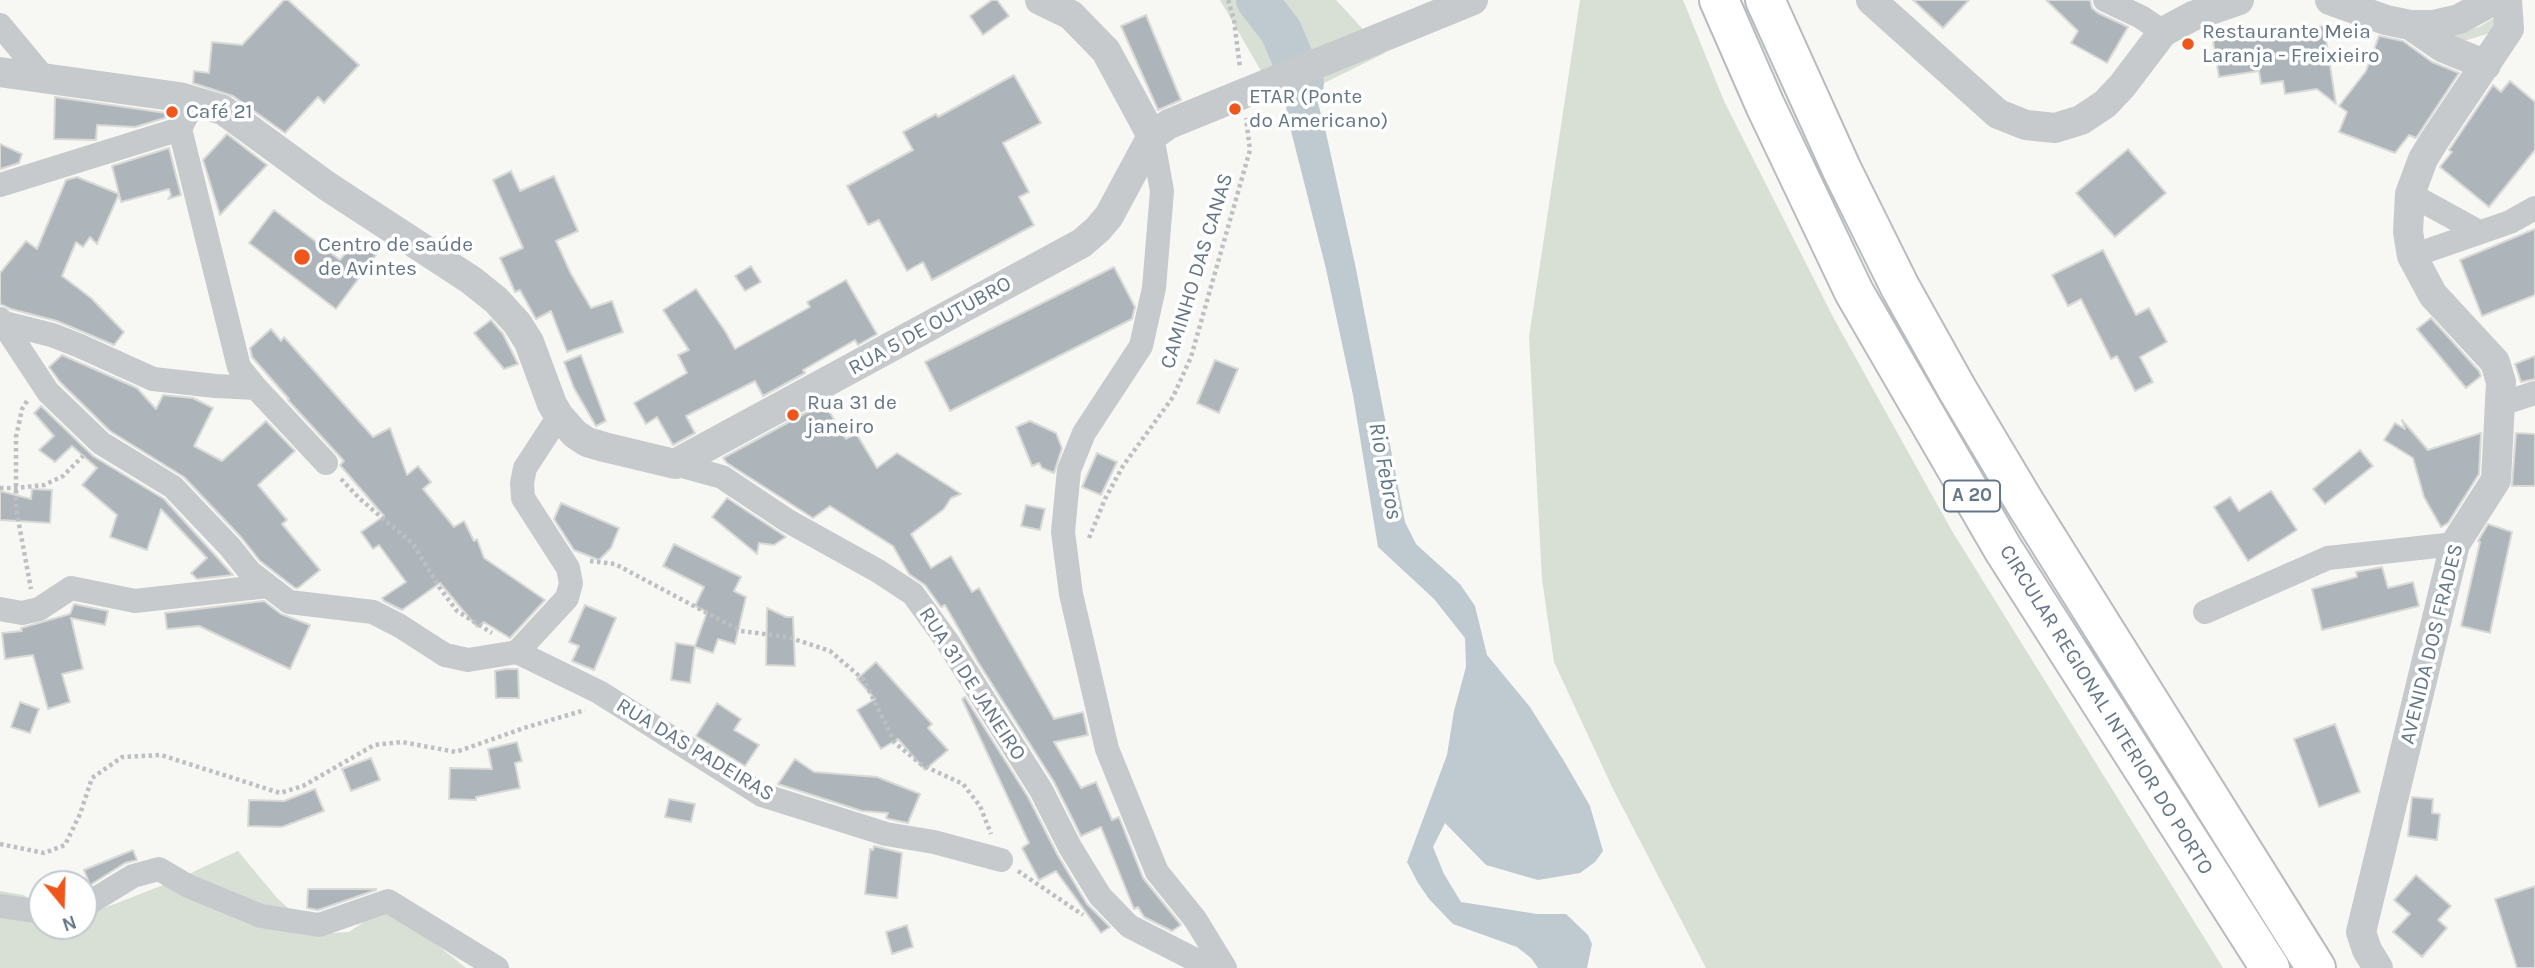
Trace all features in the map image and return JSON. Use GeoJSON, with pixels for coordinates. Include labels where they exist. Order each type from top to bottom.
{"type":"FeatureCollection","features":[{"type":"Feature","properties":{"kind":"highway","name":"CIRCULAR REGIONAL INTERIOR DO PORTO"},"geometry":{"type":"LineString","coordinates":[[1719,0],[1775,127],[1854,292],[2003,549],[2270,968]]}},
{"type":"Feature","properties":{"kind":"highway","name":"CIRCULAR REGIONAL INTERIOR DO PORTO"},"geometry":{"type":"LineString","coordinates":[[1765,0],[1842,170],[1900,287],[1957,389],[2025,503],[2316,968]]}},
{"type":"Feature","properties":{"kind":"street"},"geometry":{"type":"LineString","coordinates":[[1040,0],[1071,15],[1106,51],[1152,136],[1162,191],[1154,288],[1141,346],[1084,433],[1069,470],[1063,532],[1069,576],[1107,749],[1131,814],[1157,873],[1195,919],[1225,968]]}},
{"type":"Feature","properties":{"kind":"street"},"geometry":{"type":"LineString","coordinates":[[1152,136],[1178,120],[1473,0]]}},
{"type":"Feature","properties":{"kind":"street"},"geometry":{"type":"LineString","coordinates":[[1871,0],[1998,114],[2026,125],[2055,128],[2081,120],[2105,104],[2163,32],[2193,16],[2239,0]]}},
{"type":"Feature","properties":{"kind":"street"},"geometry":{"type":"LineString","coordinates":[[2105,0],[2141,17],[2163,32]]}},
{"type":"Feature","properties":{"kind":"street"},"geometry":{"type":"LineString","coordinates":[[2330,0],[2386,20],[2410,25],[2433,25],[2459,19],[2489,0]]}},
{"type":"Feature","properties":{"kind":"street","name":"AVENIDA DOS FRADES"},"geometry":{"type":"LineString","coordinates":[[2378,968],[2367,950],[2361,932],[2455,544],[2496,481],[2501,404],[2501,382],[2495,362],[2433,295],[2412,256],[2408,232],[2410,194],[2423,159],[2509,29],[2507,0]]}},
{"type":"Feature","properties":{"kind":"street"},"geometry":{"type":"LineString","coordinates":[[0,25],[45,79]]}},
{"type":"Feature","properties":{"kind":"street"},"geometry":{"type":"LineString","coordinates":[[2410,25],[2442,47],[2486,65]]}},
{"type":"Feature","properties":{"kind":"street"},"geometry":{"type":"LineString","coordinates":[[0,72],[194,100],[223,110],[327,186],[471,280],[496,300],[517,323],[529,342],[558,416],[575,434],[587,442],[675,464]]}},
{"type":"Feature","properties":{"kind":"street"},"geometry":{"type":"LineString","coordinates":[[194,100],[180,129],[239,367],[326,463]]}},
{"type":"Feature","properties":{"kind":"street"},"geometry":{"type":"LineString","coordinates":[[0,185],[180,129]]}},
{"type":"Feature","properties":{"kind":"street","name":"RUA 5 DE OUTUBRO"},"geometry":{"type":"LineString","coordinates":[[675,464],[1082,243],[1109,216],[1152,136]]}},
{"type":"Feature","properties":{"kind":"street"},"geometry":{"type":"LineString","coordinates":[[2410,194],[2479,232]]}},
{"type":"Feature","properties":{"kind":"street"},"geometry":{"type":"LineString","coordinates":[[2412,256],[2510,222],[2535,208]]}},
{"type":"Feature","properties":{"kind":"street"},"geometry":{"type":"LineString","coordinates":[[2,321],[48,392],[98,440],[173,487],[250,572],[289,602],[373,612],[445,655],[468,660],[517,652],[567,598],[571,583],[568,568],[523,498],[522,483],[525,468],[558,416]]}},
{"type":"Feature","properties":{"kind":"street"},"geometry":{"type":"LineString","coordinates":[[2,321],[71,342],[153,379],[256,388]]}},
{"type":"Feature","properties":{"kind":"street"},"geometry":{"type":"LineString","coordinates":[[2501,404],[2535,393]]}},
{"type":"Feature","properties":{"kind":"street","name":"RUA 31 DE JANEIRO"},"geometry":{"type":"LineString","coordinates":[[675,464],[722,477],[788,521],[913,594],[947,641],[1041,790],[1070,847],[1100,896],[1129,926],[1211,968]]}},
{"type":"Feature","properties":{"kind":"street"},"geometry":{"type":"LineString","coordinates":[[2205,612],[2328,558],[2455,544]]}},
{"type":"Feature","properties":{"kind":"street"},"geometry":{"type":"LineString","coordinates":[[0,609],[22,613],[39,609],[71,588],[135,601],[268,586]]}},
{"type":"Feature","properties":{"kind":"street","name":"RUA DAS PADEIRAS"},"geometry":{"type":"LineString","coordinates":[[517,652],[612,700],[762,795],[886,834],[934,842],[1002,860]]}},
{"type":"Feature","properties":{"kind":"street"},"geometry":{"type":"LineString","coordinates":[[98,897],[133,876],[159,869],[188,886],[261,916],[318,925],[388,901],[497,968]]}},
{"type":"Feature","properties":{"kind":"street"},"geometry":{"type":"LineString","coordinates":[[0,906],[28,910]]}},
{"type":"Feature","properties":{"kind":"path"},"geometry":{"type":"LineString","coordinates":[[1228,0],[1234,20],[1240,71]]}},
{"type":"Feature","properties":{"kind":"path","name":"CAMINHO DAS CANAS"},"geometry":{"type":"LineString","coordinates":[[1069,576],[1123,466],[1173,397],[1191,357],[1250,150],[1246,114]]}},
{"type":"Feature","properties":{"kind":"path"},"geometry":{"type":"LineString","coordinates":[[32,611],[29,577],[16,508],[16,437],[22,409],[41,381]]}},
{"type":"Feature","properties":{"kind":"path"},"geometry":{"type":"LineString","coordinates":[[0,488],[44,485],[63,476],[98,440]]}},
{"type":"Feature","properties":{"kind":"path"},"geometry":{"type":"LineString","coordinates":[[326,463],[360,499],[413,544],[457,611],[517,652]]}},
{"type":"Feature","properties":{"kind":"path"},"geometry":{"type":"LineString","coordinates":[[565,562],[615,564],[741,631],[788,637],[830,652],[864,680],[895,743],[922,765],[963,784],[980,806],[1002,860]]}},
{"type":"Feature","properties":{"kind":"path"},"geometry":{"type":"LineString","coordinates":[[0,844],[44,853],[65,845],[80,814],[92,778],[122,757],[161,755],[280,793],[303,786],[374,745],[402,742],[456,752],[612,700]]}},
{"type":"Feature","properties":{"kind":"shaded area"},"geometry":{"type":"Polygon","coordinates":[[[1220,0],[1336,0],[1385,53],[1308,91],[1279,102],[1220,0]]]}},
{"type":"Feature","properties":{"kind":"shaded area"},"geometry":{"type":"Polygon","coordinates":[[[1580,0],[1683,0],[1724,101],[1833,317],[1952,531],[2223,968],[1706,968],[1612,787],[1554,662],[1542,579],[1529,337],[1580,0]]]}},
{"type":"Feature","properties":{"kind":"shaded area"},"geometry":{"type":"Polygon","coordinates":[[[2499,15],[2490,33],[2453,41],[2453,34],[2479,27],[2499,15]]]}},
{"type":"Feature","properties":{"kind":"shaded area"},"geometry":{"type":"Polygon","coordinates":[[[238,851],[277,898],[317,934],[349,932],[383,909],[393,910],[466,968],[0,968],[0,891],[28,897],[28,940],[98,940],[98,911],[176,880],[238,851]]]}},
{"type":"Feature","properties":{"kind":"water"},"geometry":{"type":"Polygon","coordinates":[[[1281,31],[1289,35],[1314,88],[1326,133],[1355,264],[1405,522],[1416,544],[1460,584],[1475,606],[1487,655],[1530,707],[1564,761],[1590,806],[1603,851],[1595,862],[1580,873],[1538,880],[1486,865],[1445,823],[1433,847],[1444,874],[1461,902],[1537,914],[1566,914],[1588,935],[1592,944],[1587,968],[1538,968],[1531,958],[1517,947],[1453,924],[1429,899],[1407,862],[1447,755],[1454,711],[1466,667],[1465,638],[1434,599],[1378,547],[1353,395],[1326,269],[1287,115],[1279,42],[1281,31]]]}},
{"type":"Feature","properties":{"kind":"building"},"geometry":{"type":"Polygon","coordinates":[[[284,0],[288,0],[359,65],[324,103],[318,97],[285,133],[233,96],[193,83],[194,71],[209,73],[212,42],[242,45],[284,0]]]}},
{"type":"Feature","properties":{"kind":"building"},"geometry":{"type":"Polygon","coordinates":[[[992,0],[997,0],[1009,16],[983,35],[970,16],[992,0]]]}},
{"type":"Feature","properties":{"kind":"building"},"geometry":{"type":"Polygon","coordinates":[[[1913,0],[1969,0],[1943,28],[1913,0]]]}},
{"type":"Feature","properties":{"kind":"building"},"geometry":{"type":"Polygon","coordinates":[[[2046,0],[2090,0],[2092,8],[2098,13],[2128,27],[2107,63],[2071,43],[2078,31],[2046,0]]]}},
{"type":"Feature","properties":{"kind":"building"},"geometry":{"type":"Polygon","coordinates":[[[1146,15],[1181,100],[1158,110],[1121,26],[1146,15]]]}},
{"type":"Feature","properties":{"kind":"building"},"geometry":{"type":"Polygon","coordinates":[[[2277,25],[2278,33],[2324,26],[2336,104],[2317,89],[2285,94],[2283,81],[2261,84],[2259,71],[2219,77],[2212,35],[2277,25]]]}},
{"type":"Feature","properties":{"kind":"building"},"geometry":{"type":"Polygon","coordinates":[[[2379,36],[2403,41],[2432,62],[2459,73],[2416,138],[2409,135],[2395,153],[2339,132],[2347,112],[2339,106],[2366,71],[2379,36]]]}},
{"type":"Feature","properties":{"kind":"building"},"geometry":{"type":"Polygon","coordinates":[[[1014,75],[1041,123],[1003,143],[1029,192],[1019,197],[1034,225],[932,280],[923,262],[907,271],[879,220],[868,225],[847,186],[913,150],[903,132],[936,114],[938,117],[1014,75]]]}},
{"type":"Feature","properties":{"kind":"building"},"geometry":{"type":"Polygon","coordinates":[[[2510,81],[2535,102],[2535,150],[2489,207],[2440,167],[2493,85],[2501,92],[2510,81]]]}},
{"type":"Feature","properties":{"kind":"building"},"geometry":{"type":"Polygon","coordinates":[[[55,97],[166,113],[165,118],[135,127],[97,125],[96,140],[54,139],[55,97]]]}},
{"type":"Feature","properties":{"kind":"building"},"geometry":{"type":"Polygon","coordinates":[[[227,134],[267,165],[220,215],[203,160],[227,134]]]}},
{"type":"Feature","properties":{"kind":"building"},"geometry":{"type":"Polygon","coordinates":[[[0,144],[22,154],[19,163],[0,169],[0,144]]]}},
{"type":"Feature","properties":{"kind":"building"},"geometry":{"type":"Polygon","coordinates":[[[169,148],[181,195],[168,199],[171,195],[169,189],[121,202],[112,166],[169,148]]]}},
{"type":"Feature","properties":{"kind":"building"},"geometry":{"type":"Polygon","coordinates":[[[2128,149],[2166,193],[2115,237],[2076,193],[2128,149]]]}},
{"type":"Feature","properties":{"kind":"building"},"geometry":{"type":"Polygon","coordinates":[[[511,171],[520,191],[554,176],[578,231],[556,241],[591,308],[612,301],[623,332],[567,352],[551,311],[536,319],[520,290],[515,292],[500,258],[523,248],[493,180],[511,171]]]}},
{"type":"Feature","properties":{"kind":"building"},"geometry":{"type":"Polygon","coordinates":[[[77,177],[119,194],[97,244],[90,237],[83,247],[76,242],[62,276],[91,298],[124,332],[114,345],[57,321],[0,304],[0,273],[26,241],[37,249],[66,180],[77,177]]]}},
{"type":"Feature","properties":{"kind":"building","name":"Centro de saúde de Avintes"},"geometry":{"type":"Polygon","coordinates":[[[274,210],[340,260],[356,240],[376,255],[336,309],[249,243],[274,210]]]}},
{"type":"Feature","properties":{"kind":"building"},"geometry":{"type":"Polygon","coordinates":[[[2535,229],[2535,295],[2482,316],[2460,260],[2535,229]]]}},
{"type":"Feature","properties":{"kind":"building"},"geometry":{"type":"Polygon","coordinates":[[[2103,250],[2136,315],[2149,308],[2167,342],[2140,357],[2153,382],[2135,391],[2117,356],[2111,359],[2081,299],[2068,306],[2052,275],[2103,250]]]}},
{"type":"Feature","properties":{"kind":"building"},"geometry":{"type":"Polygon","coordinates":[[[751,266],[761,282],[745,291],[735,276],[751,266]]]}},
{"type":"Feature","properties":{"kind":"building"},"geometry":{"type":"Polygon","coordinates":[[[1114,267],[1135,307],[1132,319],[950,411],[925,362],[1114,267]]]}},
{"type":"Feature","properties":{"kind":"building"},"geometry":{"type":"Polygon","coordinates":[[[846,280],[877,334],[858,345],[855,340],[803,370],[805,373],[763,396],[755,381],[686,416],[695,433],[673,445],[657,417],[646,424],[634,403],[687,373],[678,355],[689,350],[663,310],[696,289],[735,349],[810,307],[807,302],[846,280]]]}},
{"type":"Feature","properties":{"kind":"building"},"geometry":{"type":"Polygon","coordinates":[[[2431,318],[2479,371],[2481,376],[2466,388],[2417,329],[2431,318]]]}},
{"type":"Feature","properties":{"kind":"building"},"geometry":{"type":"Polygon","coordinates":[[[491,320],[503,334],[518,364],[504,369],[474,333],[491,320]]]}},
{"type":"Feature","properties":{"kind":"building"},"geometry":{"type":"Polygon","coordinates":[[[271,329],[281,341],[284,337],[373,437],[390,428],[407,475],[418,466],[431,482],[423,489],[454,527],[464,521],[474,541],[477,539],[484,558],[545,600],[510,638],[484,622],[477,627],[440,583],[402,610],[384,601],[382,598],[406,582],[379,545],[373,549],[361,532],[384,516],[340,465],[344,461],[252,357],[250,348],[271,329]]]}},
{"type":"Feature","properties":{"kind":"building"},"geometry":{"type":"Polygon","coordinates":[[[62,355],[137,388],[156,409],[163,395],[193,398],[213,408],[194,446],[222,461],[266,421],[295,451],[258,485],[287,520],[282,524],[320,570],[295,588],[260,561],[184,477],[110,431],[60,382],[49,367],[62,355]]]}},
{"type":"Feature","properties":{"kind":"building"},"geometry":{"type":"Polygon","coordinates":[[[581,355],[606,421],[596,426],[574,388],[564,362],[581,355]]]}},
{"type":"Feature","properties":{"kind":"building"},"geometry":{"type":"Polygon","coordinates":[[[2535,356],[2535,379],[2521,382],[2515,364],[2535,356]]]}},
{"type":"Feature","properties":{"kind":"building"},"geometry":{"type":"Polygon","coordinates":[[[1215,360],[1238,369],[1219,413],[1197,403],[1215,360]]]}},
{"type":"Feature","properties":{"kind":"building"},"geometry":{"type":"Polygon","coordinates":[[[824,403],[846,439],[856,433],[877,468],[897,453],[961,494],[951,498],[944,509],[911,534],[931,568],[951,556],[972,592],[979,588],[1054,719],[1083,712],[1088,735],[1054,742],[1081,788],[1096,782],[1112,820],[1119,817],[1143,878],[1181,925],[1172,931],[1144,917],[1138,907],[1134,909],[1101,827],[1081,836],[1054,782],[945,605],[941,607],[925,585],[909,574],[893,546],[830,506],[813,518],[723,458],[824,403]]]}},
{"type":"Feature","properties":{"kind":"building"},"geometry":{"type":"Polygon","coordinates":[[[41,406],[93,456],[164,499],[233,575],[197,579],[191,573],[207,558],[161,509],[147,550],[110,537],[117,515],[82,485],[97,468],[72,446],[55,462],[39,450],[54,436],[34,413],[41,406]]]}},
{"type":"Feature","properties":{"kind":"building"},"geometry":{"type":"Polygon","coordinates":[[[2402,420],[2428,450],[2481,433],[2479,474],[2448,523],[2441,527],[2424,497],[2413,458],[2384,440],[2395,423],[2405,429],[2402,420]]]}},
{"type":"Feature","properties":{"kind":"building"},"geometry":{"type":"Polygon","coordinates":[[[1030,421],[1056,433],[1062,448],[1054,473],[1042,468],[1039,463],[1032,466],[1016,427],[1030,421]]]}},
{"type":"Feature","properties":{"kind":"building"},"geometry":{"type":"Polygon","coordinates":[[[2516,433],[2535,434],[2535,486],[2512,486],[2516,433]]]}},
{"type":"Feature","properties":{"kind":"building"},"geometry":{"type":"Polygon","coordinates":[[[2360,450],[2373,466],[2325,504],[2313,489],[2360,450]]]}},
{"type":"Feature","properties":{"kind":"building"},"geometry":{"type":"Polygon","coordinates":[[[1097,453],[1117,462],[1101,495],[1082,487],[1097,453]]]}},
{"type":"Feature","properties":{"kind":"building"},"geometry":{"type":"Polygon","coordinates":[[[32,489],[52,490],[50,523],[0,520],[0,491],[31,499],[32,489]]]}},
{"type":"Feature","properties":{"kind":"building"},"geometry":{"type":"Polygon","coordinates":[[[2271,491],[2297,530],[2248,561],[2214,507],[2230,497],[2239,511],[2271,491]]]}},
{"type":"Feature","properties":{"kind":"building"},"geometry":{"type":"Polygon","coordinates":[[[727,498],[786,537],[774,545],[759,543],[757,554],[712,517],[727,498]]]}},
{"type":"Feature","properties":{"kind":"building"},"geometry":{"type":"Polygon","coordinates":[[[561,503],[619,528],[611,548],[599,560],[574,550],[554,519],[561,503]]]}},
{"type":"Feature","properties":{"kind":"building"},"geometry":{"type":"Polygon","coordinates":[[[1026,505],[1045,509],[1040,530],[1021,526],[1026,505]]]}},
{"type":"Feature","properties":{"kind":"building"},"geometry":{"type":"Polygon","coordinates":[[[2488,524],[2512,532],[2490,633],[2461,626],[2480,542],[2478,541],[2488,524]]]}},
{"type":"Feature","properties":{"kind":"building"},"geometry":{"type":"Polygon","coordinates":[[[674,544],[741,577],[734,591],[746,597],[735,644],[718,639],[713,653],[695,647],[690,683],[671,680],[676,643],[695,646],[707,612],[695,606],[704,587],[663,566],[674,544]]]}},
{"type":"Feature","properties":{"kind":"building"},"geometry":{"type":"Polygon","coordinates":[[[2382,567],[2388,588],[2413,582],[2419,606],[2322,630],[2312,589],[2357,577],[2356,572],[2382,567]]]}},
{"type":"Feature","properties":{"kind":"building"},"geometry":{"type":"Polygon","coordinates":[[[264,601],[281,614],[310,625],[290,669],[199,626],[167,629],[165,613],[264,601]]]}},
{"type":"Feature","properties":{"kind":"building"},"geometry":{"type":"Polygon","coordinates":[[[74,604],[108,611],[105,625],[71,618],[83,669],[62,674],[70,702],[48,709],[33,655],[5,659],[2,633],[22,631],[21,628],[70,614],[74,604]]]}},
{"type":"Feature","properties":{"kind":"building"},"geometry":{"type":"Polygon","coordinates":[[[585,605],[616,618],[594,670],[572,661],[579,646],[569,642],[585,605]]]}},
{"type":"Feature","properties":{"kind":"building"},"geometry":{"type":"Polygon","coordinates":[[[767,608],[786,617],[793,617],[795,666],[766,665],[767,608]]]}},
{"type":"Feature","properties":{"kind":"building"},"geometry":{"type":"Polygon","coordinates":[[[876,662],[932,724],[928,728],[948,750],[925,770],[898,739],[881,749],[857,710],[875,699],[857,679],[876,662]]]}},
{"type":"Feature","properties":{"kind":"building"},"geometry":{"type":"Polygon","coordinates":[[[518,669],[519,698],[496,698],[495,671],[518,669]]]}},
{"type":"Feature","properties":{"kind":"building"},"geometry":{"type":"Polygon","coordinates":[[[965,697],[1028,797],[1057,854],[1087,904],[1110,927],[1101,933],[1056,871],[1039,880],[1022,848],[1029,843],[962,699],[965,697]]]}},
{"type":"Feature","properties":{"kind":"building"},"geometry":{"type":"Polygon","coordinates":[[[20,702],[39,709],[30,733],[11,727],[20,702]]]}},
{"type":"Feature","properties":{"kind":"building"},"geometry":{"type":"Polygon","coordinates":[[[717,703],[741,719],[734,730],[759,745],[745,766],[696,736],[717,703]]]}},
{"type":"Feature","properties":{"kind":"building"},"geometry":{"type":"Polygon","coordinates":[[[2335,724],[2360,792],[2319,807],[2294,739],[2335,724]]]}},
{"type":"Feature","properties":{"kind":"building"},"geometry":{"type":"Polygon","coordinates":[[[517,742],[522,761],[515,763],[520,788],[476,797],[476,800],[449,799],[450,768],[492,769],[488,749],[517,742]]]}},
{"type":"Feature","properties":{"kind":"building"},"geometry":{"type":"Polygon","coordinates":[[[371,758],[380,780],[351,791],[342,769],[371,758]]]}},
{"type":"Feature","properties":{"kind":"building"},"geometry":{"type":"Polygon","coordinates":[[[795,759],[814,772],[877,777],[920,794],[908,823],[886,818],[888,813],[862,811],[778,784],[795,759]]]}},
{"type":"Feature","properties":{"kind":"building"},"geometry":{"type":"Polygon","coordinates":[[[315,789],[324,811],[282,827],[248,826],[249,800],[284,801],[315,789]]]}},
{"type":"Feature","properties":{"kind":"building"},"geometry":{"type":"Polygon","coordinates":[[[2412,797],[2433,799],[2432,813],[2440,814],[2437,840],[2408,836],[2412,797]]]}},
{"type":"Feature","properties":{"kind":"building"},"geometry":{"type":"Polygon","coordinates":[[[669,799],[695,804],[691,822],[665,817],[669,799]]]}},
{"type":"Feature","properties":{"kind":"building"},"geometry":{"type":"Polygon","coordinates":[[[874,846],[902,853],[897,898],[865,894],[870,849],[873,850],[874,846]]]}},
{"type":"Feature","properties":{"kind":"building"},"geometry":{"type":"Polygon","coordinates":[[[133,850],[137,860],[125,863],[98,880],[98,870],[84,870],[133,850]]]}},
{"type":"Feature","properties":{"kind":"building"},"geometry":{"type":"Polygon","coordinates":[[[2416,875],[2451,906],[2438,920],[2447,928],[2422,957],[2393,932],[2410,914],[2394,900],[2416,875]]]}},
{"type":"Feature","properties":{"kind":"building"},"geometry":{"type":"Polygon","coordinates":[[[2535,886],[2535,968],[2517,968],[2495,899],[2535,886]]]}},
{"type":"Feature","properties":{"kind":"building"},"geometry":{"type":"Polygon","coordinates":[[[308,889],[376,890],[318,910],[307,908],[308,889]]]}},
{"type":"Feature","properties":{"kind":"building"},"geometry":{"type":"Polygon","coordinates":[[[907,925],[913,947],[892,954],[886,932],[907,925]]]}},
{"type":"Feature","properties":{"kind":"waterway","name":"Rio Febros"},"geometry":{"type":"LineString","coordinates":[[1257,0],[1281,31],[1303,83]]}},
{"type":"Feature","properties":{"kind":"place","name":"Restaurante Meia Laranja - Freixieiro"},"geometry":{"type":"Point","coordinates":[2188,44]}},
{"type":"Feature","properties":{"kind":"place","name":"ETAR (Ponte do Americano)"},"geometry":{"type":"Point","coordinates":[1235,109]}},
{"type":"Feature","properties":{"kind":"place","name":"Café 21"},"geometry":{"type":"Point","coordinates":[172,112]}},
{"type":"Feature","properties":{"kind":"place","name":"Centro de saúde de Avintes"},"geometry":{"type":"Point","coordinates":[302,257]}},
{"type":"Feature","properties":{"kind":"place","name":"Rua 31 de janeiro"},"geometry":{"type":"Point","coordinates":[793,415]}}]}
